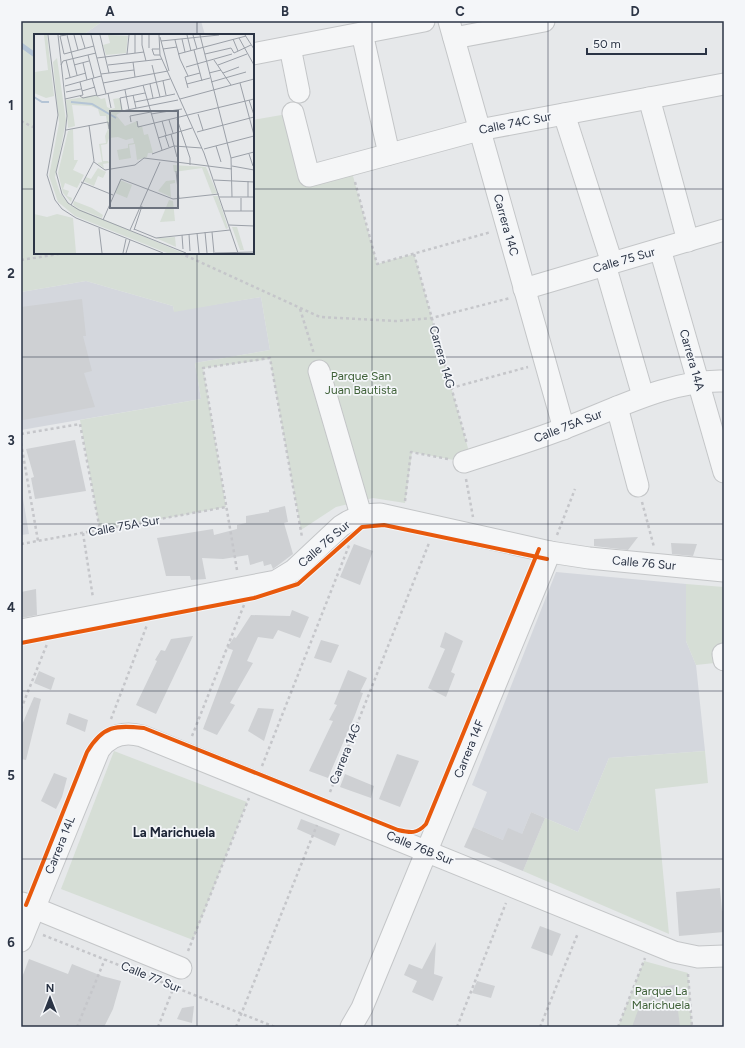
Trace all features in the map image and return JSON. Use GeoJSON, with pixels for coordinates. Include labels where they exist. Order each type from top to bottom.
{"type":"FeatureCollection","features":[{"type":"Feature","properties":{"kind":"street"},"geometry":{"type":"LineString","coordinates":[[254,54],[424,21]]}},
{"type":"Feature","properties":{"kind":"street"},"geometry":{"type":"LineString","coordinates":[[451,30],[544,21]]}},
{"type":"Feature","properties":{"kind":"street","name":"Carrera 14C"},"geometry":{"type":"LineString","coordinates":[[451,30],[564,429]]}},
{"type":"Feature","properties":{"kind":"street"},"geometry":{"type":"LineString","coordinates":[[362,33],[390,154]]}},
{"type":"Feature","properties":{"kind":"street"},"geometry":{"type":"LineString","coordinates":[[290,47],[299,92]]}},
{"type":"Feature","properties":{"kind":"street","name":"Calle 74C Sur"},"geometry":{"type":"LineString","coordinates":[[293,113],[309,176],[479,130],[724,84]]}},
{"type":"Feature","properties":{"kind":"street"},"geometry":{"type":"LineString","coordinates":[[649,98],[688,241]]}},
{"type":"Feature","properties":{"kind":"street"},"geometry":{"type":"LineString","coordinates":[[564,114],[609,264],[643,396]]}},
{"type":"Feature","properties":{"kind":"street","name":"Calle 75 Sur"},"geometry":{"type":"LineString","coordinates":[[525,292],[609,264],[724,230]]}},
{"type":"Feature","properties":{"kind":"street","name":"Carrera 14A"},"geometry":{"type":"LineString","coordinates":[[660,249],[724,472]]}},
{"type":"Feature","properties":{"kind":"street"},"geometry":{"type":"LineString","coordinates":[[319,371],[361,515]]}},
{"type":"Feature","properties":{"kind":"street","name":"Calle 75A Sur"},"geometry":{"type":"LineString","coordinates":[[467,461],[564,429],[643,396],[698,382],[724,381]]}},
{"type":"Feature","properties":{"kind":"street"},"geometry":{"type":"LineString","coordinates":[[617,407],[638,486]]}},
{"type":"Feature","properties":{"kind":"street","name":"Calle 76 Sur"},"geometry":{"type":"LineString","coordinates":[[21,630],[154,604],[242,596],[288,576],[341,526],[361,515],[380,514],[550,552],[589,558],[724,571]]}},
{"type":"Feature","properties":{"kind":"street","name":"Carrera 14F"},"geometry":{"type":"LineString","coordinates":[[351,1027],[360,1018],[550,552]]}},
{"type":"Feature","properties":{"kind":"street","name":"Calle 76B Sur"},"geometry":{"type":"LineString","coordinates":[[113,730],[136,734],[186,753],[652,943],[686,955],[724,956]]}},
{"type":"Feature","properties":{"kind":"street","name":"Carrera 14L"},"geometry":{"type":"LineString","coordinates":[[24,934],[28,906],[99,750],[107,741],[113,730]]}},
{"type":"Feature","properties":{"kind":"street"},"geometry":{"type":"LineString","coordinates":[[28,906],[181,968]]}},
{"type":"Feature","properties":{"kind":"path"},"geometry":{"type":"LineString","coordinates":[[21,121],[34,128]]}},
{"type":"Feature","properties":{"kind":"path"},"geometry":{"type":"LineString","coordinates":[[350,165],[377,264],[507,228]]}},
{"type":"Feature","properties":{"kind":"path"},"geometry":{"type":"LineString","coordinates":[[21,260],[59,254]]}},
{"type":"Feature","properties":{"kind":"path"},"geometry":{"type":"LineString","coordinates":[[182,254],[320,317],[396,320],[432,318],[525,292]]}},
{"type":"Feature","properties":{"kind":"path"},"geometry":{"type":"LineString","coordinates":[[300,309],[319,371]]}},
{"type":"Feature","properties":{"kind":"path"},"geometry":{"type":"LineString","coordinates":[[186,753],[242,596],[203,368],[270,358],[306,560]]}},
{"type":"Feature","properties":{"kind":"path"},"geometry":{"type":"LineString","coordinates":[[451,388],[545,362]]}},
{"type":"Feature","properties":{"kind":"path"},"geometry":{"type":"LineString","coordinates":[[21,434],[80,424],[100,530]]}},
{"type":"Feature","properties":{"kind":"path"},"geometry":{"type":"LineString","coordinates":[[21,442],[38,541]]}},
{"type":"Feature","properties":{"kind":"path"},"geometry":{"type":"LineString","coordinates":[[402,519],[411,452],[467,461]]}},
{"type":"Feature","properties":{"kind":"path"},"geometry":{"type":"LineString","coordinates":[[638,486],[659,565]]}},
{"type":"Feature","properties":{"kind":"path"},"geometry":{"type":"LineString","coordinates":[[550,552],[575,489]]}},
{"type":"Feature","properties":{"kind":"path"},"geometry":{"type":"LineString","coordinates":[[82,533],[96,615]]}},
{"type":"Feature","properties":{"kind":"path"},"geometry":{"type":"LineString","coordinates":[[342,545],[347,540]]}},
{"type":"Feature","properties":{"kind":"path"},"geometry":{"type":"LineString","coordinates":[[113,730],[154,604]]}},
{"type":"Feature","properties":{"kind":"path"},"geometry":{"type":"LineString","coordinates":[[21,709],[55,623]]}},
{"type":"Feature","properties":{"kind":"path"},"geometry":{"type":"LineString","coordinates":[[457,1027],[512,886]]}},
{"type":"Feature","properties":{"kind":"path"},"geometry":{"type":"LineString","coordinates":[[540,1027],[585,916]]}},
{"type":"Feature","properties":{"kind":"path"},"geometry":{"type":"LineString","coordinates":[[618,1027],[652,943]]}},
{"type":"Feature","properties":{"kind":"path"},"geometry":{"type":"LineString","coordinates":[[686,955],[692,1027]]}},
{"type":"Feature","properties":{"kind":"path"},"geometry":{"type":"LineString","coordinates":[[77,1027],[105,959]]}},
{"type":"Feature","properties":{"kind":"shaded area"},"geometry":{"type":"Polygon","coordinates":[[[103,21],[201,21],[205,34],[84,34],[103,21]]]}},
{"type":"Feature","properties":{"kind":"shaded area"},"geometry":{"type":"Polygon","coordinates":[[[86,281],[173,306],[174,311],[261,297],[270,350],[195,363],[201,399],[21,430],[21,292],[86,281]]]}},
{"type":"Feature","properties":{"kind":"shaded area"},"geometry":{"type":"Polygon","coordinates":[[[21,487],[29,534],[21,535],[21,487]]]}},
{"type":"Feature","properties":{"kind":"shaded area"},"geometry":{"type":"Polygon","coordinates":[[[556,572],[686,584],[686,641],[696,665],[705,751],[609,758],[578,832],[531,812],[522,834],[503,840],[473,827],[487,792],[472,785],[556,572]]]}},
{"type":"Feature","properties":{"kind":"green space","name":"Parque San Juan Bautista"},"geometry":{"type":"Polygon","coordinates":[[[21,21],[103,21],[84,34],[34,34],[34,254],[254,254],[254,120],[293,113],[309,176],[350,165],[377,264],[414,254],[471,459],[464,462],[412,452],[405,503],[373,498],[336,507],[301,530],[270,359],[203,368],[226,507],[100,530],[80,420],[201,399],[195,363],[270,350],[261,297],[174,312],[173,306],[86,281],[21,292],[21,21]]]}},
{"type":"Feature","properties":{"kind":"green space"},"geometry":{"type":"Polygon","coordinates":[[[686,584],[724,587],[724,662],[696,665],[686,641],[686,584]]]}},
{"type":"Feature","properties":{"kind":"green space"},"geometry":{"type":"Polygon","coordinates":[[[114,751],[247,802],[193,940],[61,889],[114,751]]]}},
{"type":"Feature","properties":{"kind":"green space"},"geometry":{"type":"Polygon","coordinates":[[[705,751],[708,783],[655,789],[669,934],[523,871],[545,818],[578,832],[609,758],[705,751]]]}},
{"type":"Feature","properties":{"kind":"green space","name":"Parque La Marichuela"},"geometry":{"type":"Polygon","coordinates":[[[644,961],[688,973],[692,1027],[618,1027],[644,961]]]}},
{"type":"Feature","properties":{"kind":"building"},"geometry":{"type":"Polygon","coordinates":[[[82,299],[86,336],[83,336],[92,371],[84,373],[95,407],[23,420],[21,413],[21,307],[82,299]]]}},
{"type":"Feature","properties":{"kind":"building"},"geometry":{"type":"Polygon","coordinates":[[[75,440],[86,491],[35,499],[31,478],[34,477],[26,449],[75,440]]]}},
{"type":"Feature","properties":{"kind":"building"},"geometry":{"type":"Polygon","coordinates":[[[285,506],[288,522],[284,523],[293,554],[273,569],[271,564],[264,566],[263,561],[250,565],[248,555],[223,559],[202,558],[206,579],[191,580],[190,576],[166,576],[157,538],[213,529],[214,535],[237,529],[237,525],[246,523],[246,516],[269,512],[269,510],[285,506]]]}},
{"type":"Feature","properties":{"kind":"building"},"geometry":{"type":"Polygon","coordinates":[[[638,537],[628,550],[594,546],[594,539],[638,537]]]}},
{"type":"Feature","properties":{"kind":"building"},"geometry":{"type":"Polygon","coordinates":[[[671,543],[697,544],[693,556],[672,554],[671,543]]]}},
{"type":"Feature","properties":{"kind":"building"},"geometry":{"type":"Polygon","coordinates":[[[354,544],[373,551],[360,585],[340,577],[354,544]]]}},
{"type":"Feature","properties":{"kind":"building"},"geometry":{"type":"Polygon","coordinates":[[[36,589],[37,615],[21,618],[21,592],[36,589]]]}},
{"type":"Feature","properties":{"kind":"building"},"geometry":{"type":"Polygon","coordinates":[[[292,610],[309,617],[300,638],[278,630],[273,639],[258,637],[247,661],[253,663],[230,703],[235,705],[217,735],[203,729],[233,650],[227,648],[234,637],[236,638],[251,615],[290,616],[292,610]]]}},
{"type":"Feature","properties":{"kind":"building"},"geometry":{"type":"Polygon","coordinates":[[[445,632],[463,641],[451,672],[455,674],[446,697],[428,688],[445,649],[440,647],[445,632]]]}},
{"type":"Feature","properties":{"kind":"building"},"geometry":{"type":"Polygon","coordinates":[[[193,636],[156,714],[136,705],[157,661],[155,660],[161,650],[165,651],[171,639],[193,636]]]}},
{"type":"Feature","properties":{"kind":"building"},"geometry":{"type":"Polygon","coordinates":[[[321,640],[339,645],[331,663],[314,658],[321,640]]]}},
{"type":"Feature","properties":{"kind":"building"},"geometry":{"type":"Polygon","coordinates":[[[348,670],[367,678],[360,692],[363,693],[355,715],[328,778],[309,771],[333,721],[329,720],[337,705],[334,704],[348,670]]]}},
{"type":"Feature","properties":{"kind":"building"},"geometry":{"type":"Polygon","coordinates":[[[39,671],[55,678],[51,690],[34,683],[39,671]]]}},
{"type":"Feature","properties":{"kind":"building"},"geometry":{"type":"Polygon","coordinates":[[[34,697],[41,699],[26,760],[21,759],[21,727],[34,697]]]}},
{"type":"Feature","properties":{"kind":"building"},"geometry":{"type":"Polygon","coordinates":[[[258,708],[274,709],[264,741],[248,731],[258,708]]]}},
{"type":"Feature","properties":{"kind":"building"},"geometry":{"type":"Polygon","coordinates":[[[69,713],[88,720],[85,732],[66,724],[69,713]]]}},
{"type":"Feature","properties":{"kind":"building"},"geometry":{"type":"Polygon","coordinates":[[[397,754],[419,761],[400,807],[379,799],[397,754]]]}},
{"type":"Feature","properties":{"kind":"building"},"geometry":{"type":"Polygon","coordinates":[[[54,773],[67,778],[62,797],[56,809],[41,801],[54,773]]]}},
{"type":"Feature","properties":{"kind":"building"},"geometry":{"type":"Polygon","coordinates":[[[345,774],[374,786],[371,798],[340,787],[345,774]]]}},
{"type":"Feature","properties":{"kind":"building"},"geometry":{"type":"Polygon","coordinates":[[[531,812],[545,818],[523,871],[464,847],[473,827],[503,840],[508,828],[522,834],[531,812]]]}},
{"type":"Feature","properties":{"kind":"building"},"geometry":{"type":"Polygon","coordinates":[[[301,819],[340,834],[335,846],[297,829],[301,819]]]}},
{"type":"Feature","properties":{"kind":"building"},"geometry":{"type":"Polygon","coordinates":[[[720,888],[722,911],[724,910],[724,932],[679,936],[676,892],[720,888]]]}},
{"type":"Feature","properties":{"kind":"building"},"geometry":{"type":"Polygon","coordinates":[[[540,926],[561,934],[552,956],[531,948],[540,926]]]}},
{"type":"Feature","properties":{"kind":"building"},"geometry":{"type":"Polygon","coordinates":[[[436,942],[434,974],[443,977],[433,1001],[412,992],[417,981],[404,975],[409,964],[422,969],[436,942]]]}},
{"type":"Feature","properties":{"kind":"building"},"geometry":{"type":"Polygon","coordinates":[[[29,959],[68,974],[72,964],[102,976],[121,981],[113,1009],[104,1027],[21,1027],[21,980],[29,959]]]}},
{"type":"Feature","properties":{"kind":"building"},"geometry":{"type":"Polygon","coordinates":[[[477,981],[495,986],[491,998],[472,993],[477,981]]]}},
{"type":"Feature","properties":{"kind":"building"},"geometry":{"type":"Polygon","coordinates":[[[675,985],[680,1027],[632,1027],[642,999],[650,998],[649,988],[675,985]]]}},
{"type":"Feature","properties":{"kind":"building"},"geometry":{"type":"Polygon","coordinates":[[[194,1006],[192,1023],[177,1019],[182,1008],[194,1006]]]}},
{"type":"Feature","properties":{"kind":"waterway"},"geometry":{"type":"LineString","coordinates":[[21,45],[34,54]]}},
{"type":"Feature","properties":{"kind":"cycle path"},"geometry":{"type":"LineString","coordinates":[[21,643],[254,598],[298,584],[362,527],[384,525],[547,559]]}},
{"type":"Feature","properties":{"kind":"cycle path"},"geometry":{"type":"LineString","coordinates":[[26,905],[87,752],[99,736],[118,727],[144,728],[398,830],[410,832],[420,830],[426,824],[539,549]]}},
{"type":"Feature","properties":{"kind":"district","name":"La Marichuela"},"geometry":{"type":"Point","coordinates":[174,832]}}]}
